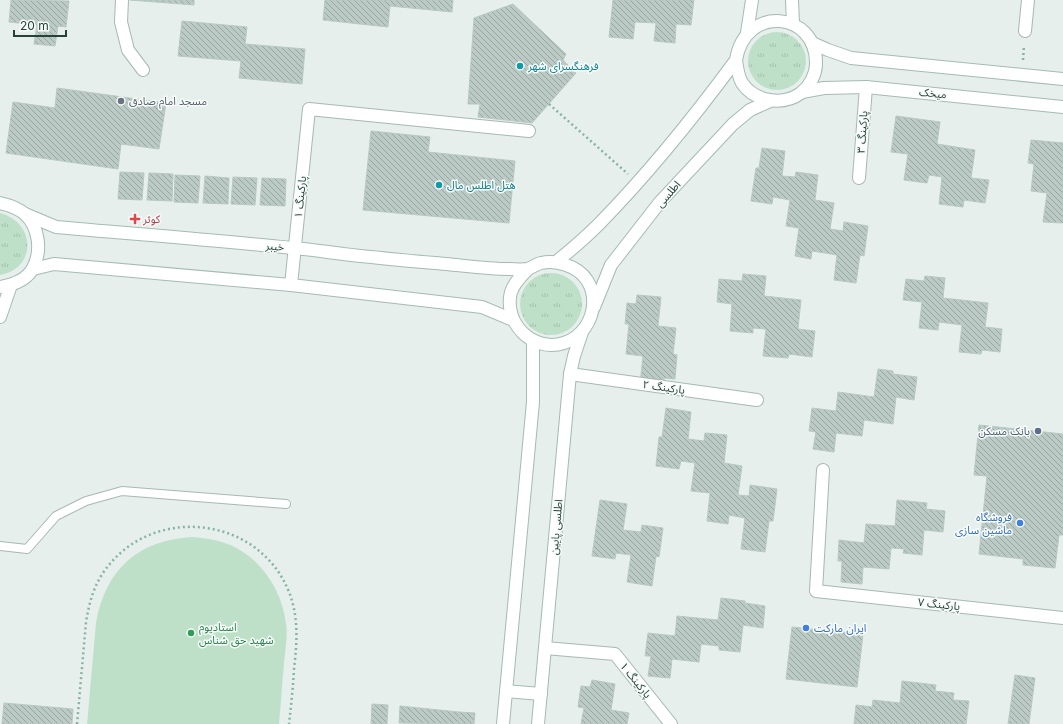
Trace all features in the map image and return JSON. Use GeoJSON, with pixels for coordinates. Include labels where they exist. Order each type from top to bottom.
{"type":"FeatureCollection","features":[{"type":"Feature","properties":{"kind":"street"},"geometry":{"type":"LineString","coordinates":[[122,0],[121,22],[128,50],[143,70]]}},
{"type":"Feature","properties":{"kind":"street"},"geometry":{"type":"LineString","coordinates":[[747,33],[752,0]]}},
{"type":"Feature","properties":{"kind":"street"},"geometry":{"type":"LineString","coordinates":[[792,0],[793,24]]}},
{"type":"Feature","properties":{"kind":"street"},"geometry":{"type":"LineString","coordinates":[[1025,31],[1028,0]]}},
{"type":"Feature","properties":{"kind":"street"},"geometry":{"type":"LineString","coordinates":[[768,21],[781,21],[793,24],[807,35],[812,43],[816,56],[816,69],[811,82],[802,92],[792,98],[781,101],[770,101],[759,97],[749,91],[742,82],[737,71],[737,50],[741,41],[747,33],[768,21]]}},
{"type":"Feature","properties":{"kind":"street"},"geometry":{"type":"LineString","coordinates":[[812,43],[851,58],[1063,79]]}},
{"type":"Feature","properties":{"kind":"street"},"geometry":{"type":"LineString","coordinates":[[556,262],[599,224],[637,183],[736,60]]}},
{"type":"Feature","properties":{"kind":"street","name":"میخک"},"geometry":{"type":"LineString","coordinates":[[802,92],[824,88],[866,87],[1063,107]]}},
{"type":"Feature","properties":{"kind":"street","name":"پارکینگ ۳"},"geometry":{"type":"LineString","coordinates":[[859,178],[866,87]]}},
{"type":"Feature","properties":{"kind":"street","name":"اطلسی"},"geometry":{"type":"LineString","coordinates":[[593,310],[611,265],[660,202],[734,124],[750,110],[770,101]]}},
{"type":"Feature","properties":{"kind":"street","name":"پارکینگ ۱"},"geometry":{"type":"LineString","coordinates":[[290,286],[309,109],[528,131]]}},
{"type":"Feature","properties":{"kind":"street","name":"خیبر"},"geometry":{"type":"LineString","coordinates":[[0,203],[13,206],[25,214],[56,227],[294,248],[491,269],[528,269]]}},
{"type":"Feature","properties":{"kind":"street"},"geometry":{"type":"LineString","coordinates":[[0,317],[6,286],[24,278],[33,269],[38,254],[38,239],[34,226],[25,214]]}},
{"type":"Feature","properties":{"kind":"street"},"geometry":{"type":"LineString","coordinates":[[556,262],[569,266],[580,273],[588,284],[593,296],[593,310],[589,322],[582,332],[571,340],[559,345],[546,345],[533,341],[521,332],[513,320],[510,306],[511,292],[518,279],[528,269],[541,263],[556,262]]}},
{"type":"Feature","properties":{"kind":"street"},"geometry":{"type":"LineString","coordinates":[[33,269],[54,264],[290,286],[482,307],[513,320]]}},
{"type":"Feature","properties":{"kind":"street","name":"اطلسی پایین"},"geometry":{"type":"LineString","coordinates":[[538,724],[570,374],[582,332]]}},
{"type":"Feature","properties":{"kind":"street"},"geometry":{"type":"LineString","coordinates":[[503,724],[532,402],[533,341]]}},
{"type":"Feature","properties":{"kind":"street","name":"پارکینگ ۲"},"geometry":{"type":"LineString","coordinates":[[570,374],[757,400]]}},
{"type":"Feature","properties":{"kind":"street","name":"پارکینگ ۷"},"geometry":{"type":"LineString","coordinates":[[823,470],[816,591],[1063,618]]}},
{"type":"Feature","properties":{"kind":"street","name":"پارکینگ ۱"},"geometry":{"type":"LineString","coordinates":[[545,648],[615,654],[671,724]]}},
{"type":"Feature","properties":{"kind":"street"},"geometry":{"type":"LineString","coordinates":[[506,691],[541,694]]}},
{"type":"Feature","properties":{"kind":"lane"},"geometry":{"type":"LineString","coordinates":[[0,546],[27,549],[56,516],[86,501],[122,491],[286,504]]}},
{"type":"Feature","properties":{"kind":"path"},"geometry":{"type":"LineString","coordinates":[[1022,75],[1025,31]]}},
{"type":"Feature","properties":{"kind":"path"},"geometry":{"type":"LineString","coordinates":[[549,104],[637,183]]}},
{"type":"Feature","properties":{"kind":"path"},"geometry":{"type":"LineString","coordinates":[[76,724],[86,622],[91,600],[103,573],[127,548],[142,539],[158,532],[192,526],[227,532],[257,549],[270,561],[280,575],[288,591],[294,607],[297,624],[297,641],[289,724]]}},
{"type":"Feature","properties":{"kind":"green space"},"geometry":{"type":"Polygon","coordinates":[[[771,32],[783,32],[798,40],[806,55],[806,67],[798,82],[783,90],[771,90],[756,82],[748,67],[748,55],[756,40],[771,32]]]}},
{"type":"Feature","properties":{"kind":"green space"},"geometry":{"type":"Polygon","coordinates":[[[0,213],[12,218],[21,226],[26,235],[27,246],[26,255],[20,264],[12,271],[0,275],[0,213]]]}},
{"type":"Feature","properties":{"kind":"green space"},"geometry":{"type":"Polygon","coordinates":[[[551,273],[563,276],[573,282],[579,292],[582,304],[579,316],[573,326],[563,332],[551,335],[539,332],[529,326],[523,316],[520,304],[523,292],[529,282],[539,276],[551,273]]]}},
{"type":"Feature","properties":{"kind":"green space","name":"استادیوم شهید حق شناس"},"geometry":{"type":"Polygon","coordinates":[[[192,537],[222,542],[247,554],[257,563],[273,585],[284,611],[287,634],[279,724],[87,724],[96,623],[100,604],[107,588],[116,573],[127,561],[140,552],[155,544],[173,539],[192,537]]]}},
{"type":"Feature","properties":{"kind":"building"},"geometry":{"type":"Polygon","coordinates":[[[11,0],[69,1],[66,27],[58,26],[55,46],[34,44],[37,25],[9,22],[11,0]]]}},
{"type":"Feature","properties":{"kind":"building"},"geometry":{"type":"Polygon","coordinates":[[[130,0],[194,0],[194,5],[130,0]]]}},
{"type":"Feature","properties":{"kind":"building"},"geometry":{"type":"Polygon","coordinates":[[[325,0],[453,0],[452,12],[390,6],[388,27],[323,20],[325,0]]]}},
{"type":"Feature","properties":{"kind":"building"},"geometry":{"type":"Polygon","coordinates":[[[613,0],[694,0],[691,25],[676,24],[675,43],[654,41],[656,23],[635,22],[633,39],[609,37],[613,0]]]}},
{"type":"Feature","properties":{"kind":"building","name":"فرهنگسرای شهر"},"geometry":{"type":"Polygon","coordinates":[[[513,4],[566,54],[563,60],[576,73],[532,123],[478,117],[480,104],[468,104],[474,18],[513,4]]]}},
{"type":"Feature","properties":{"kind":"building"},"geometry":{"type":"Polygon","coordinates":[[[182,21],[247,27],[245,44],[305,49],[302,84],[239,78],[241,61],[178,56],[182,21]]]}},
{"type":"Feature","properties":{"kind":"building"},"geometry":{"type":"Polygon","coordinates":[[[57,88],[166,103],[159,149],[121,144],[118,169],[6,153],[13,102],[55,108],[57,88]]]}},
{"type":"Feature","properties":{"kind":"building"},"geometry":{"type":"Polygon","coordinates":[[[896,116],[940,122],[937,144],[975,150],[971,178],[989,180],[985,203],[964,200],[963,207],[939,204],[942,177],[929,175],[927,183],[904,180],[908,154],[891,152],[896,116]]]}},
{"type":"Feature","properties":{"kind":"building","name":"هتل اطلس مال"},"geometry":{"type":"Polygon","coordinates":[[[371,131],[430,137],[428,152],[515,161],[509,223],[363,210],[371,131]]]}},
{"type":"Feature","properties":{"kind":"building"},"geometry":{"type":"Polygon","coordinates":[[[1031,140],[1063,143],[1063,223],[1043,222],[1047,193],[1031,191],[1034,164],[1028,163],[1031,140]]]}},
{"type":"Feature","properties":{"kind":"building"},"geometry":{"type":"Polygon","coordinates":[[[762,148],[785,151],[782,176],[795,177],[796,172],[818,175],[815,200],[834,203],[830,229],[843,231],[844,222],[868,226],[864,256],[860,255],[856,283],[834,280],[837,255],[812,251],[811,259],[795,256],[799,228],[786,226],[790,200],[773,197],[772,204],[751,201],[756,168],[759,168],[762,148]]]}},
{"type":"Feature","properties":{"kind":"building"},"geometry":{"type":"Polygon","coordinates":[[[120,172],[144,173],[142,200],[118,199],[120,172]]]}},
{"type":"Feature","properties":{"kind":"building"},"geometry":{"type":"Polygon","coordinates":[[[149,173],[173,174],[172,201],[147,200],[149,173]]]}},
{"type":"Feature","properties":{"kind":"building"},"geometry":{"type":"Polygon","coordinates":[[[175,175],[200,176],[198,203],[174,202],[175,175]]]}},
{"type":"Feature","properties":{"kind":"building"},"geometry":{"type":"Polygon","coordinates":[[[205,176],[229,178],[228,204],[203,203],[205,176]]]}},
{"type":"Feature","properties":{"kind":"building"},"geometry":{"type":"Polygon","coordinates":[[[233,177],[257,178],[255,205],[231,204],[233,177]]]}},
{"type":"Feature","properties":{"kind":"building"},"geometry":{"type":"Polygon","coordinates":[[[262,178],[286,179],[285,206],[260,205],[262,178]]]}},
{"type":"Feature","properties":{"kind":"building"},"geometry":{"type":"Polygon","coordinates":[[[743,274],[766,276],[764,296],[801,300],[798,329],[815,331],[812,357],[789,354],[788,358],[763,356],[766,329],[753,328],[753,333],[730,331],[732,304],[717,302],[719,279],[742,281],[743,274]]]}},
{"type":"Feature","properties":{"kind":"building"},"geometry":{"type":"Polygon","coordinates":[[[925,276],[945,278],[943,298],[988,303],[985,327],[1002,329],[1000,352],[982,350],[981,354],[959,352],[962,325],[939,322],[938,330],[919,328],[922,302],[903,300],[906,279],[924,281],[925,276]]]}},
{"type":"Feature","properties":{"kind":"building"},"geometry":{"type":"Polygon","coordinates":[[[637,295],[661,297],[658,326],[676,328],[673,354],[677,355],[675,379],[664,378],[664,384],[640,384],[643,356],[626,354],[629,324],[625,324],[627,303],[636,304],[637,295]]]}},
{"type":"Feature","properties":{"kind":"building"},"geometry":{"type":"Polygon","coordinates":[[[878,369],[893,371],[893,374],[917,377],[914,400],[896,397],[893,424],[864,420],[862,436],[836,433],[834,452],[813,449],[816,432],[809,431],[812,408],[836,411],[838,392],[874,397],[878,369]]]}},
{"type":"Feature","properties":{"kind":"building"},"geometry":{"type":"Polygon","coordinates":[[[666,408],[691,412],[688,439],[704,441],[705,433],[727,435],[724,463],[742,466],[738,495],[749,496],[750,485],[777,489],[773,521],[769,521],[765,552],[741,549],[745,518],[729,515],[728,524],[707,521],[710,493],[691,491],[695,463],[681,461],[679,469],[656,466],[659,437],[662,437],[666,408]]]}},
{"type":"Feature","properties":{"kind":"building"},"geometry":{"type":"Polygon","coordinates":[[[979,425],[1063,434],[1063,535],[1059,535],[1055,568],[1023,565],[1023,559],[979,554],[987,476],[974,475],[979,425]]]}},
{"type":"Feature","properties":{"kind":"building"},"geometry":{"type":"Polygon","coordinates":[[[600,500],[627,504],[623,530],[641,532],[642,525],[663,528],[659,557],[656,556],[652,586],[627,582],[631,555],[616,553],[615,559],[592,556],[600,500]]]}},
{"type":"Feature","properties":{"kind":"building"},"geometry":{"type":"Polygon","coordinates":[[[897,500],[927,503],[926,509],[945,511],[943,532],[924,530],[922,555],[903,553],[904,549],[891,548],[889,569],[863,567],[862,584],[841,582],[842,561],[838,561],[839,540],[864,543],[866,524],[895,526],[897,500]]]}},
{"type":"Feature","properties":{"kind":"building"},"geometry":{"type":"Polygon","coordinates":[[[721,598],[745,601],[745,603],[765,606],[763,628],[743,625],[740,652],[719,650],[719,646],[701,644],[699,662],[672,659],[670,678],[648,676],[651,656],[645,656],[648,633],[675,636],[677,616],[718,620],[721,598]]]}},
{"type":"Feature","properties":{"kind":"building"},"geometry":{"type":"Polygon","coordinates":[[[792,627],[863,634],[857,687],[786,679],[792,627]]]}},
{"type":"Feature","properties":{"kind":"building"},"geometry":{"type":"Polygon","coordinates":[[[1015,675],[1035,678],[1029,724],[1008,724],[1015,675]]]}},
{"type":"Feature","properties":{"kind":"building"},"geometry":{"type":"Polygon","coordinates":[[[592,680],[615,684],[611,710],[629,713],[627,724],[581,724],[584,708],[578,707],[581,686],[590,687],[592,680]]]}},
{"type":"Feature","properties":{"kind":"building"},"geometry":{"type":"Polygon","coordinates":[[[902,681],[936,685],[935,691],[954,693],[953,700],[969,701],[966,724],[854,724],[856,705],[872,707],[873,700],[900,703],[902,681]]]}},
{"type":"Feature","properties":{"kind":"building"},"geometry":{"type":"Polygon","coordinates":[[[4,703],[73,709],[72,724],[2,724],[4,703]]]}},
{"type":"Feature","properties":{"kind":"building"},"geometry":{"type":"Polygon","coordinates":[[[372,704],[388,705],[387,724],[371,724],[372,704]]]}},
{"type":"Feature","properties":{"kind":"building"},"geometry":{"type":"Polygon","coordinates":[[[400,706],[459,712],[458,724],[399,723],[400,706]]]}},
{"type":"Feature","properties":{"kind":"building"},"geometry":{"type":"Polygon","coordinates":[[[459,712],[475,713],[474,724],[458,724],[459,712]]]}},
{"type":"Feature","properties":{"kind":"place","name":"فرهنگسرای شهر"},"geometry":{"type":"Point","coordinates":[520,66]}},
{"type":"Feature","properties":{"kind":"place","name":"مسجد امام صادق"},"geometry":{"type":"Point","coordinates":[121,101]}},
{"type":"Feature","properties":{"kind":"place","name":"هتل اطلس مال"},"geometry":{"type":"Point","coordinates":[439,185]}},
{"type":"Feature","properties":{"kind":"place","name":"کوثر"},"geometry":{"type":"Point","coordinates":[135,219]}},
{"type":"Feature","properties":{"kind":"place","name":"بانک مسکن"},"geometry":{"type":"Point","coordinates":[1038,431]}},
{"type":"Feature","properties":{"kind":"place","name":"فروشگاه ماشین سازی"},"geometry":{"type":"Point","coordinates":[1020,523]}},
{"type":"Feature","properties":{"kind":"place","name":"ایران مارکت"},"geometry":{"type":"Point","coordinates":[806,628]}},
{"type":"Feature","properties":{"kind":"place","name":"استادیوم شهید حق شناس"},"geometry":{"type":"Point","coordinates":[191,633]}}]}
